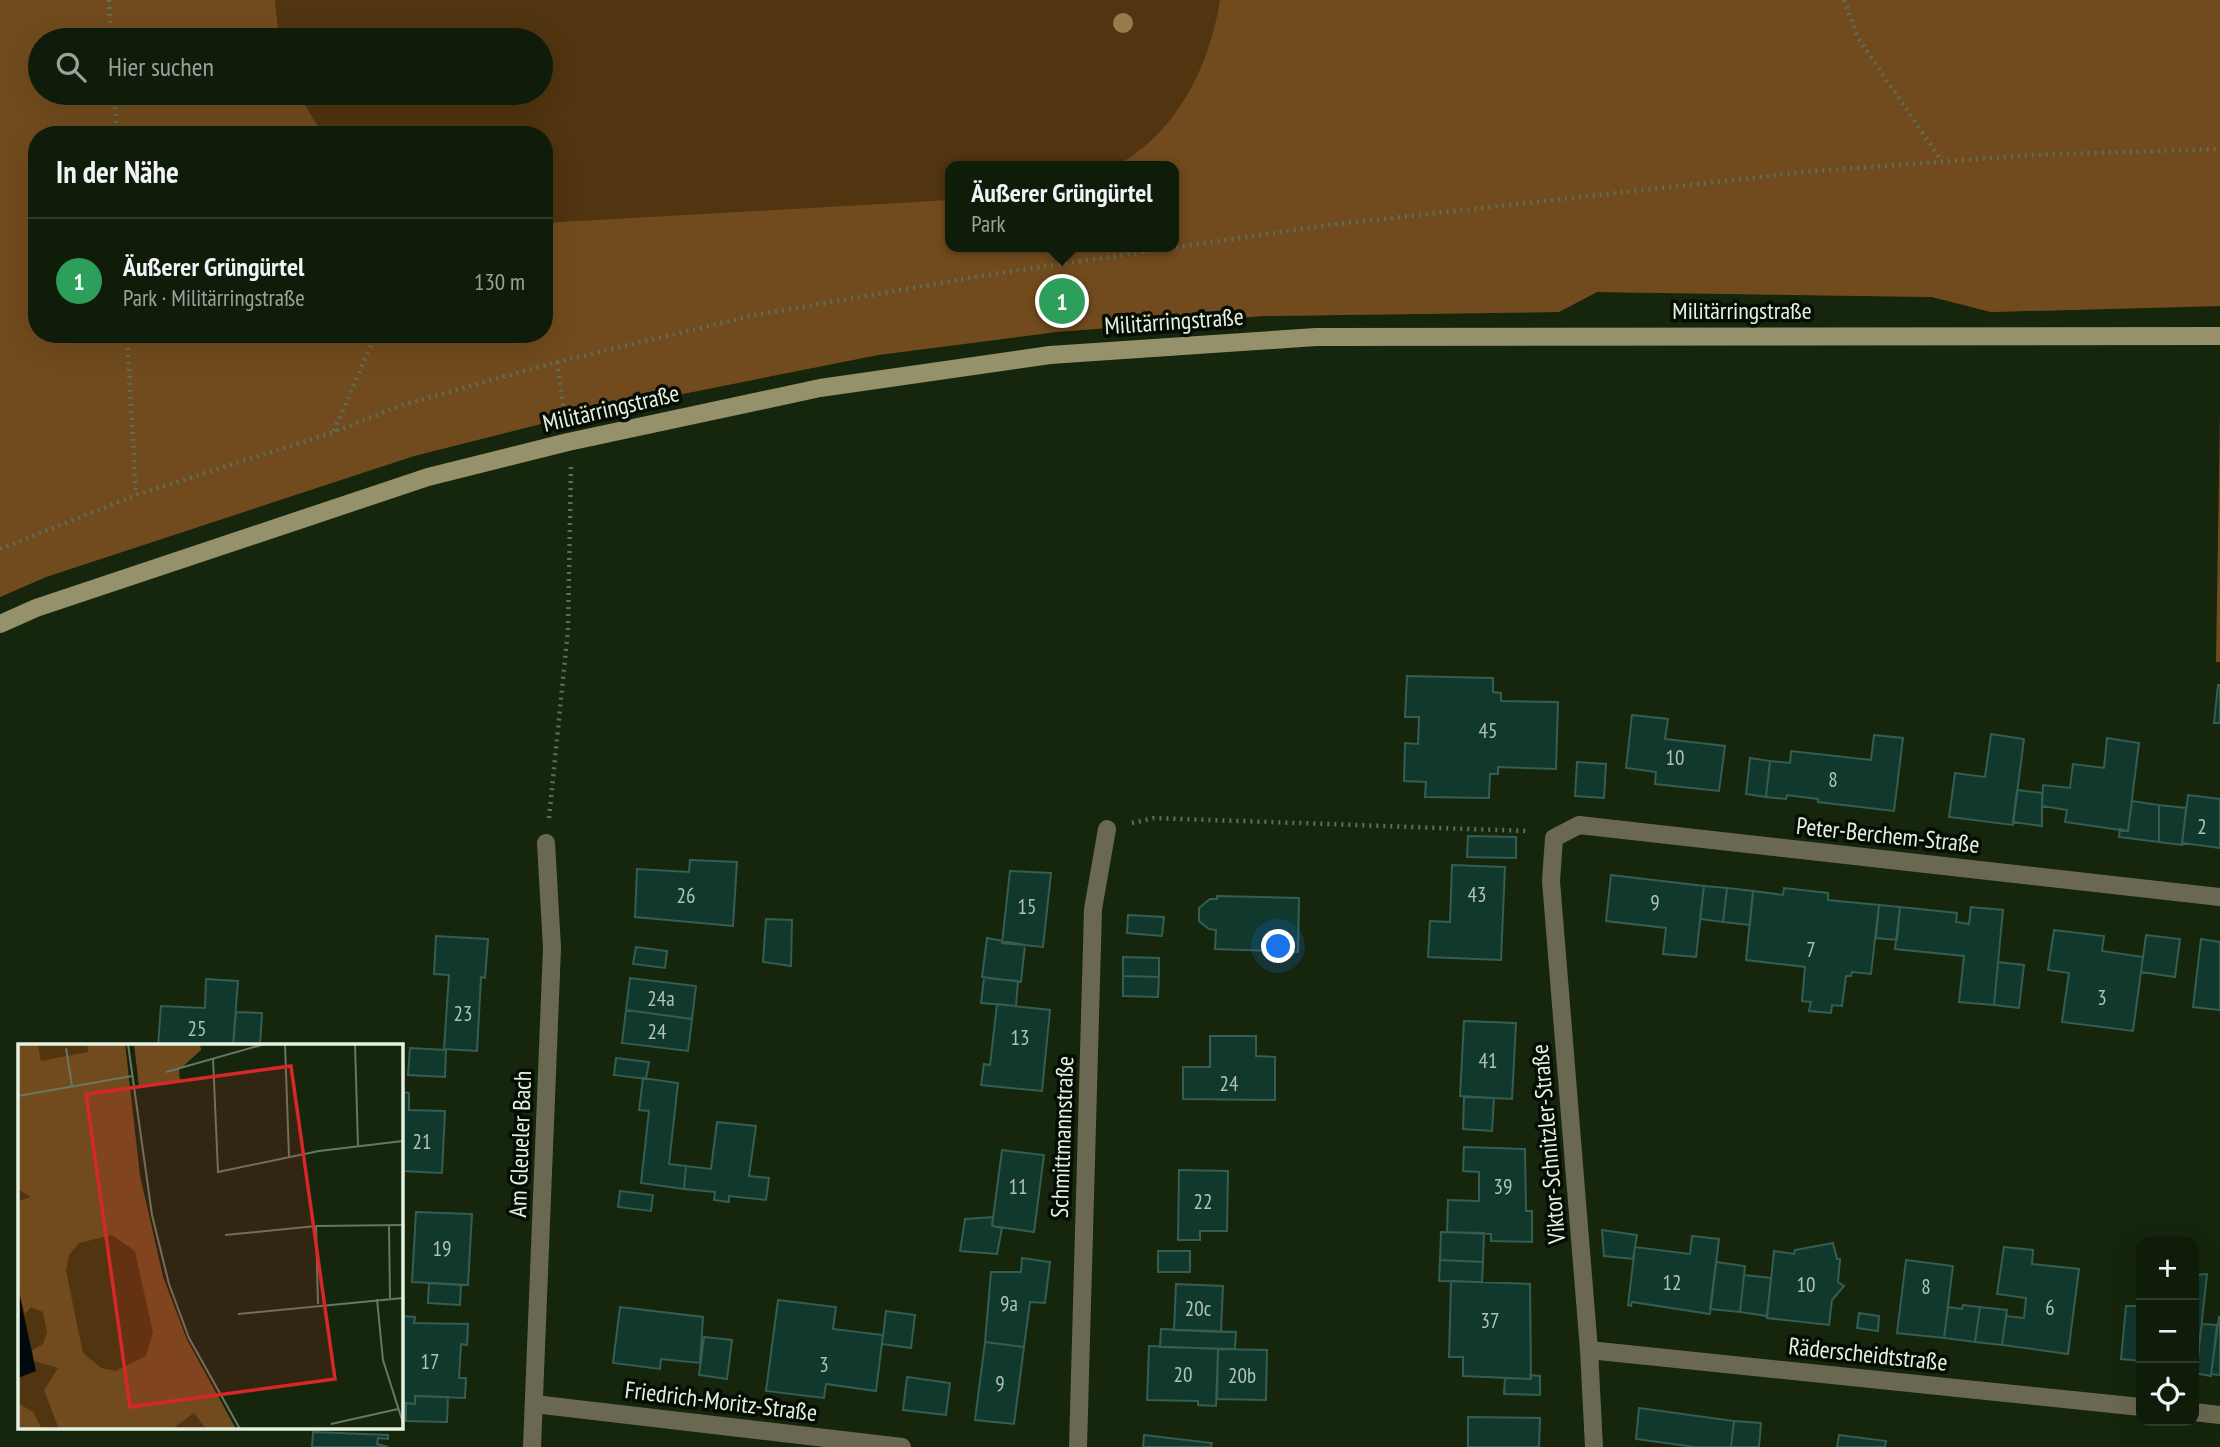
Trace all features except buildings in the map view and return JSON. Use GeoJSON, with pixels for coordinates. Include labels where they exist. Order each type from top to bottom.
{"type":"FeatureCollection","features":[{"type":"Feature","properties":{"kind":"main road","name":"Militärringstraße"},"geometry":{"type":"LineString","coordinates":[[0,624],[36,608],[415,481],[568,442],[820,388],[1050,355],[1191,343],[1316,337],[2220,335]]}},
{"type":"Feature","properties":{"kind":"street","name":"Peter-Berchem-Straße"},"geometry":{"type":"LineString","coordinates":[[1554,838],[1579,825],[2220,897]]}},
{"type":"Feature","properties":{"kind":"street","name":"Schmittmannstraße"},"geometry":{"type":"LineString","coordinates":[[1078,1447],[1093,909],[1107,830]]}},
{"type":"Feature","properties":{"kind":"street","name":"Viktor-Schnitzler-Straße"},"geometry":{"type":"LineString","coordinates":[[1554,838],[1551,881],[1589,1350],[1594,1447]]}},
{"type":"Feature","properties":{"kind":"street","name":"Am Gleueler Bach"},"geometry":{"type":"LineString","coordinates":[[532,1447],[552,948],[546,843]]}},
{"type":"Feature","properties":{"kind":"street","name":"Räderscheidtstraße"},"geometry":{"type":"LineString","coordinates":[[1589,1350],[2136,1406]]}},
{"type":"Feature","properties":{"kind":"street","name":"Friedrich-Moritz-Straße"},"geometry":{"type":"LineString","coordinates":[[534,1404],[902,1447]]}},
{"type":"Feature","properties":{"kind":"street"},"geometry":{"type":"LineString","coordinates":[[2199,1413],[2220,1415]]}},
{"type":"Feature","properties":{"kind":"path"},"geometry":{"type":"LineString","coordinates":[[109,0],[110,28]]}},
{"type":"Feature","properties":{"kind":"path"},"geometry":{"type":"LineString","coordinates":[[1844,0],[1858,38],[1942,161]]}},
{"type":"Feature","properties":{"kind":"path"},"geometry":{"type":"LineString","coordinates":[[115,105],[116,126]]}},
{"type":"Feature","properties":{"kind":"path"},"geometry":{"type":"LineString","coordinates":[[1179,247],[1315,227],[1815,170],[1942,161],[2220,149]]}},
{"type":"Feature","properties":{"kind":"path"},"geometry":{"type":"LineString","coordinates":[[0,549],[136,495],[334,432],[402,405],[557,362],[769,313],[999,273],[1143,252]]}},
{"type":"Feature","properties":{"kind":"path"},"geometry":{"type":"LineString","coordinates":[[128,343],[136,495]]}},
{"type":"Feature","properties":{"kind":"path"},"geometry":{"type":"LineString","coordinates":[[334,432],[372,343]]}},
{"type":"Feature","properties":{"kind":"path"},"geometry":{"type":"LineString","coordinates":[[546,843],[568,630],[573,486],[557,362]]}},
{"type":"Feature","properties":{"kind":"path"},"geometry":{"type":"LineString","coordinates":[[1107,830],[1154,818],[1526,831],[1554,838]]}},
{"type":"Feature","properties":{"kind":"shaded area"},"geometry":{"type":"Polygon","coordinates":[[[0,0],[2220,0],[2220,306],[1991,312],[1932,297],[1597,292],[1559,312],[1263,316],[1056,332],[878,355],[572,416],[414,456],[46,577],[0,597],[0,0]]]}},
{"type":"Feature","properties":{"kind":"shaded area"},"geometry":{"type":"Polygon","coordinates":[[[0,0],[275,0],[278,28],[28,28],[28,105],[305,105],[318,126],[28,126],[28,343],[553,343],[553,222],[945,200],[945,252],[1179,252],[1179,161],[1124,161],[1156,135],[1187,96],[1208,50],[1220,0],[2220,0],[2220,306],[1991,312],[1932,297],[1597,292],[1559,312],[1263,316],[1056,332],[878,355],[572,416],[414,456],[46,577],[0,597],[0,0]]]}},
{"type":"Feature","properties":{"kind":"shaded area"},"geometry":{"type":"Polygon","coordinates":[[[2220,410],[2220,662],[2216,662],[2220,410]]]}},
{"type":"Feature","properties":{"kind":"place","name":"Äußerer Grüngürtel"},"geometry":{"type":"Point","coordinates":[1062,301]}}]}
